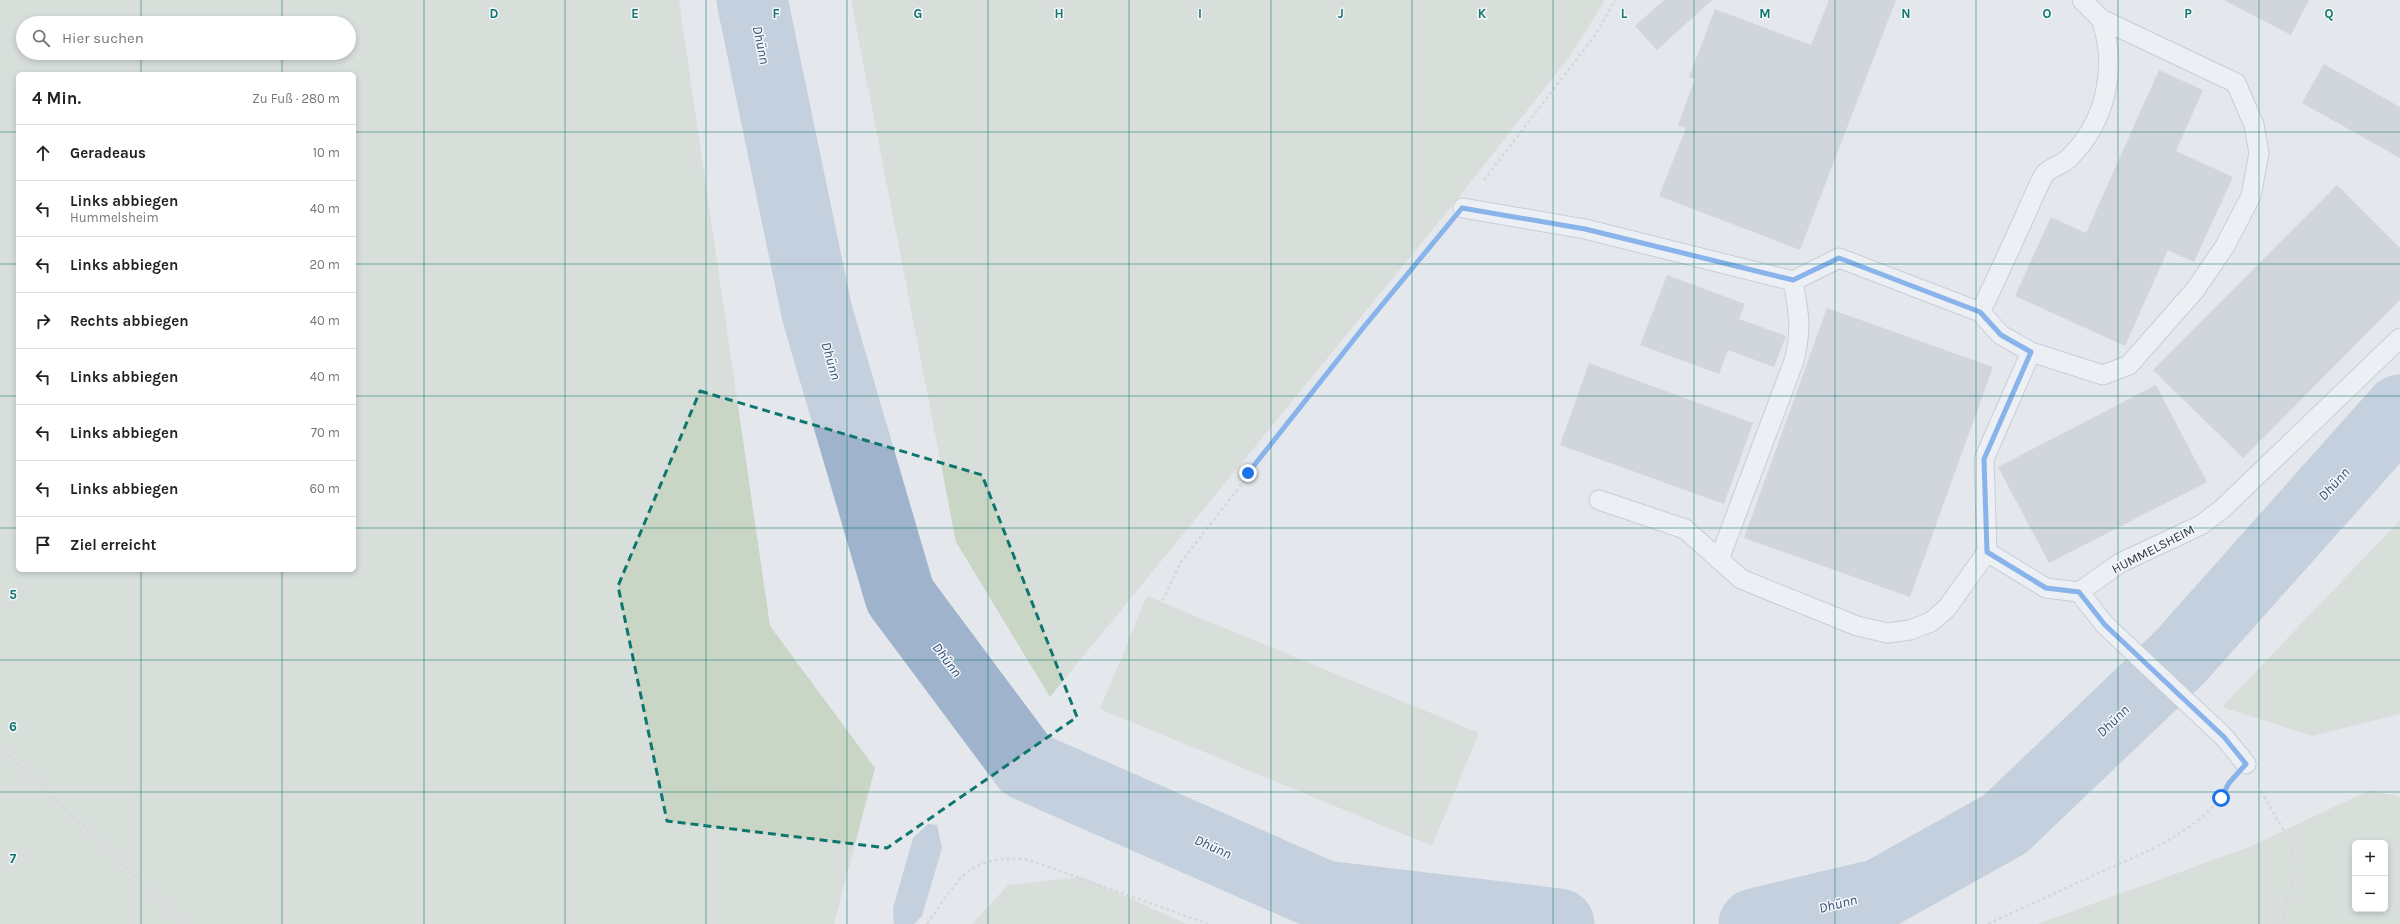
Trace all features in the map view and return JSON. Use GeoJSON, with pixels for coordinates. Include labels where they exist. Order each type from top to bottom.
{"type":"FeatureCollection","features":[{"type":"Feature","properties":{"kind":"lane"},"geometry":{"type":"LineString","coordinates":[[1462,208],[1585,229],[1793,280],[1839,258],[1980,312],[2001,335],[2031,352],[2103,375],[2130,365],[2195,290],[2225,246],[2251,196],[2259,153],[2254,125],[2236,82],[2101,19],[2082,0]]}},
{"type":"Feature","properties":{"kind":"lane"},"geometry":{"type":"LineString","coordinates":[[1980,312],[2045,173],[2068,159],[2083,142],[2097,117],[2106,92],[2110,60],[2108,38],[2101,19]]}},
{"type":"Feature","properties":{"kind":"lane"},"geometry":{"type":"LineString","coordinates":[[1719,560],[1794,361],[1799,341],[1801,319],[1793,280]]}},
{"type":"Feature","properties":{"kind":"lane","name":"HUMMELSHEIM"},"geometry":{"type":"LineString","coordinates":[[2079,592],[2120,563],[2201,524],[2222,509],[2400,338]]}},
{"type":"Feature","properties":{"kind":"lane"},"geometry":{"type":"LineString","coordinates":[[1599,500],[1685,529],[1741,579],[1857,626],[1888,633],[1910,630],[1931,622],[1947,608],[1987,552],[1984,459],[2031,352]]}},
{"type":"Feature","properties":{"kind":"lane"},"geometry":{"type":"LineString","coordinates":[[1987,552],[2046,588],[2079,592],[2105,625],[2224,737],[2246,764]]}},
{"type":"Feature","properties":{"kind":"path"},"geometry":{"type":"LineString","coordinates":[[1160,606],[1181,562],[1248,473],[1363,328],[1462,208],[1596,34],[1615,0]]}},
{"type":"Feature","properties":{"kind":"path"},"geometry":{"type":"LineString","coordinates":[[0,746],[185,924]]}},
{"type":"Feature","properties":{"kind":"path"},"geometry":{"type":"LineString","coordinates":[[1988,924],[2140,854],[2185,830],[2212,807],[2246,764],[2292,845],[2295,870],[2282,924]]}},
{"type":"Feature","properties":{"kind":"path"},"geometry":{"type":"LineString","coordinates":[[927,924],[958,880],[981,863],[1005,857],[1029,860],[1208,924]]}},
{"type":"Feature","properties":{"kind":"highlighted area"},"geometry":{"type":"Polygon","coordinates":[[[700,391],[982,475],[1077,717],[887,848],[667,821],[618,586],[700,391]]]}},
{"type":"Feature","properties":{"kind":"green space"},"geometry":{"type":"Polygon","coordinates":[[[0,0],[679,0],[770,626],[875,768],[834,924],[0,924],[0,0]]]}},
{"type":"Feature","properties":{"kind":"green space"},"geometry":{"type":"Polygon","coordinates":[[[851,0],[1605,0],[1570,56],[1451,207],[1050,697],[956,542],[851,0]]]}},
{"type":"Feature","properties":{"kind":"green space"},"geometry":{"type":"Polygon","coordinates":[[[2400,520],[2400,714],[2312,736],[2222,707],[2400,520]]]}},
{"type":"Feature","properties":{"kind":"green space"},"geometry":{"type":"Polygon","coordinates":[[[1147,596],[1479,733],[1432,846],[1100,709],[1147,596]]]}},
{"type":"Feature","properties":{"kind":"green space"},"geometry":{"type":"Polygon","coordinates":[[[2370,790],[2400,797],[2400,924],[2037,924],[2249,847],[2370,790]]]}},
{"type":"Feature","properties":{"kind":"green space"},"geometry":{"type":"Polygon","coordinates":[[[1082,877],[1187,924],[972,924],[1008,885],[1082,877]]]}},
{"type":"Feature","properties":{"kind":"water"},"geometry":{"type":"Polygon","coordinates":[[[928,824],[937,825],[942,848],[922,916],[914,924],[894,924],[893,908],[913,838],[928,824]]]}},
{"type":"Feature","properties":{"kind":"building"},"geometry":{"type":"Polygon","coordinates":[[[1664,0],[1712,0],[1657,50],[1635,26],[1664,0]]]}},
{"type":"Feature","properties":{"kind":"building"},"geometry":{"type":"Polygon","coordinates":[[[1829,0],[1896,0],[1800,250],[1659,196],[1686,128],[1678,125],[1695,79],[1689,77],[1715,9],[1811,45],[1829,0]]]}},
{"type":"Feature","properties":{"kind":"building"},"geometry":{"type":"Polygon","coordinates":[[[2224,0],[2309,0],[2291,35],[2224,0]]]}},
{"type":"Feature","properties":{"kind":"building"},"geometry":{"type":"Polygon","coordinates":[[[2324,64],[2400,107],[2400,158],[2302,103],[2324,64]]]}},
{"type":"Feature","properties":{"kind":"building"},"geometry":{"type":"Polygon","coordinates":[[[2159,70],[2203,90],[2176,151],[2233,177],[2194,262],[2168,250],[2125,346],[2015,296],[2051,217],[2086,233],[2159,70]]]}},
{"type":"Feature","properties":{"kind":"building"},"geometry":{"type":"Polygon","coordinates":[[[2337,185],[2400,248],[2400,300],[2243,458],[2153,370],[2337,185]]]}},
{"type":"Feature","properties":{"kind":"building"},"geometry":{"type":"Polygon","coordinates":[[[1667,275],[1745,304],[1739,319],[1786,336],[1774,367],[1728,350],[1719,374],[1640,345],[1667,275]]]}},
{"type":"Feature","properties":{"kind":"building"},"geometry":{"type":"Polygon","coordinates":[[[1827,308],[1993,367],[1910,597],[1744,538],[1827,308]]]}},
{"type":"Feature","properties":{"kind":"building"},"geometry":{"type":"Polygon","coordinates":[[[1589,363],[1753,423],[1724,504],[1560,445],[1589,363]]]}},
{"type":"Feature","properties":{"kind":"building"},"geometry":{"type":"Polygon","coordinates":[[[2156,385],[2207,482],[2049,563],[1998,467],[2156,385]]]}},
{"type":"Feature","properties":{"kind":"waterway","name":"Dhünn"},"geometry":{"type":"LineString","coordinates":[[752,0],[817,313],[900,596],[1026,765],[1324,896],[1559,924]]}},
{"type":"Feature","properties":{"kind":"waterway","name":"Dhünn"},"geometry":{"type":"LineString","coordinates":[[1754,924],[1880,894],[2005,824],[2180,657],[2400,410]]}},
{"type":"Feature","properties":{"kind":"route"},"geometry":{"type":"LineString","coordinates":[[1248,473],[1363,328],[1462,208],[1585,229],[1793,280],[1839,258],[1980,312],[2001,335],[2031,352],[1984,459],[1987,552],[2046,588],[2079,592],[2105,625],[2224,737],[2246,764],[2229,783],[2221,798]]}}]}
